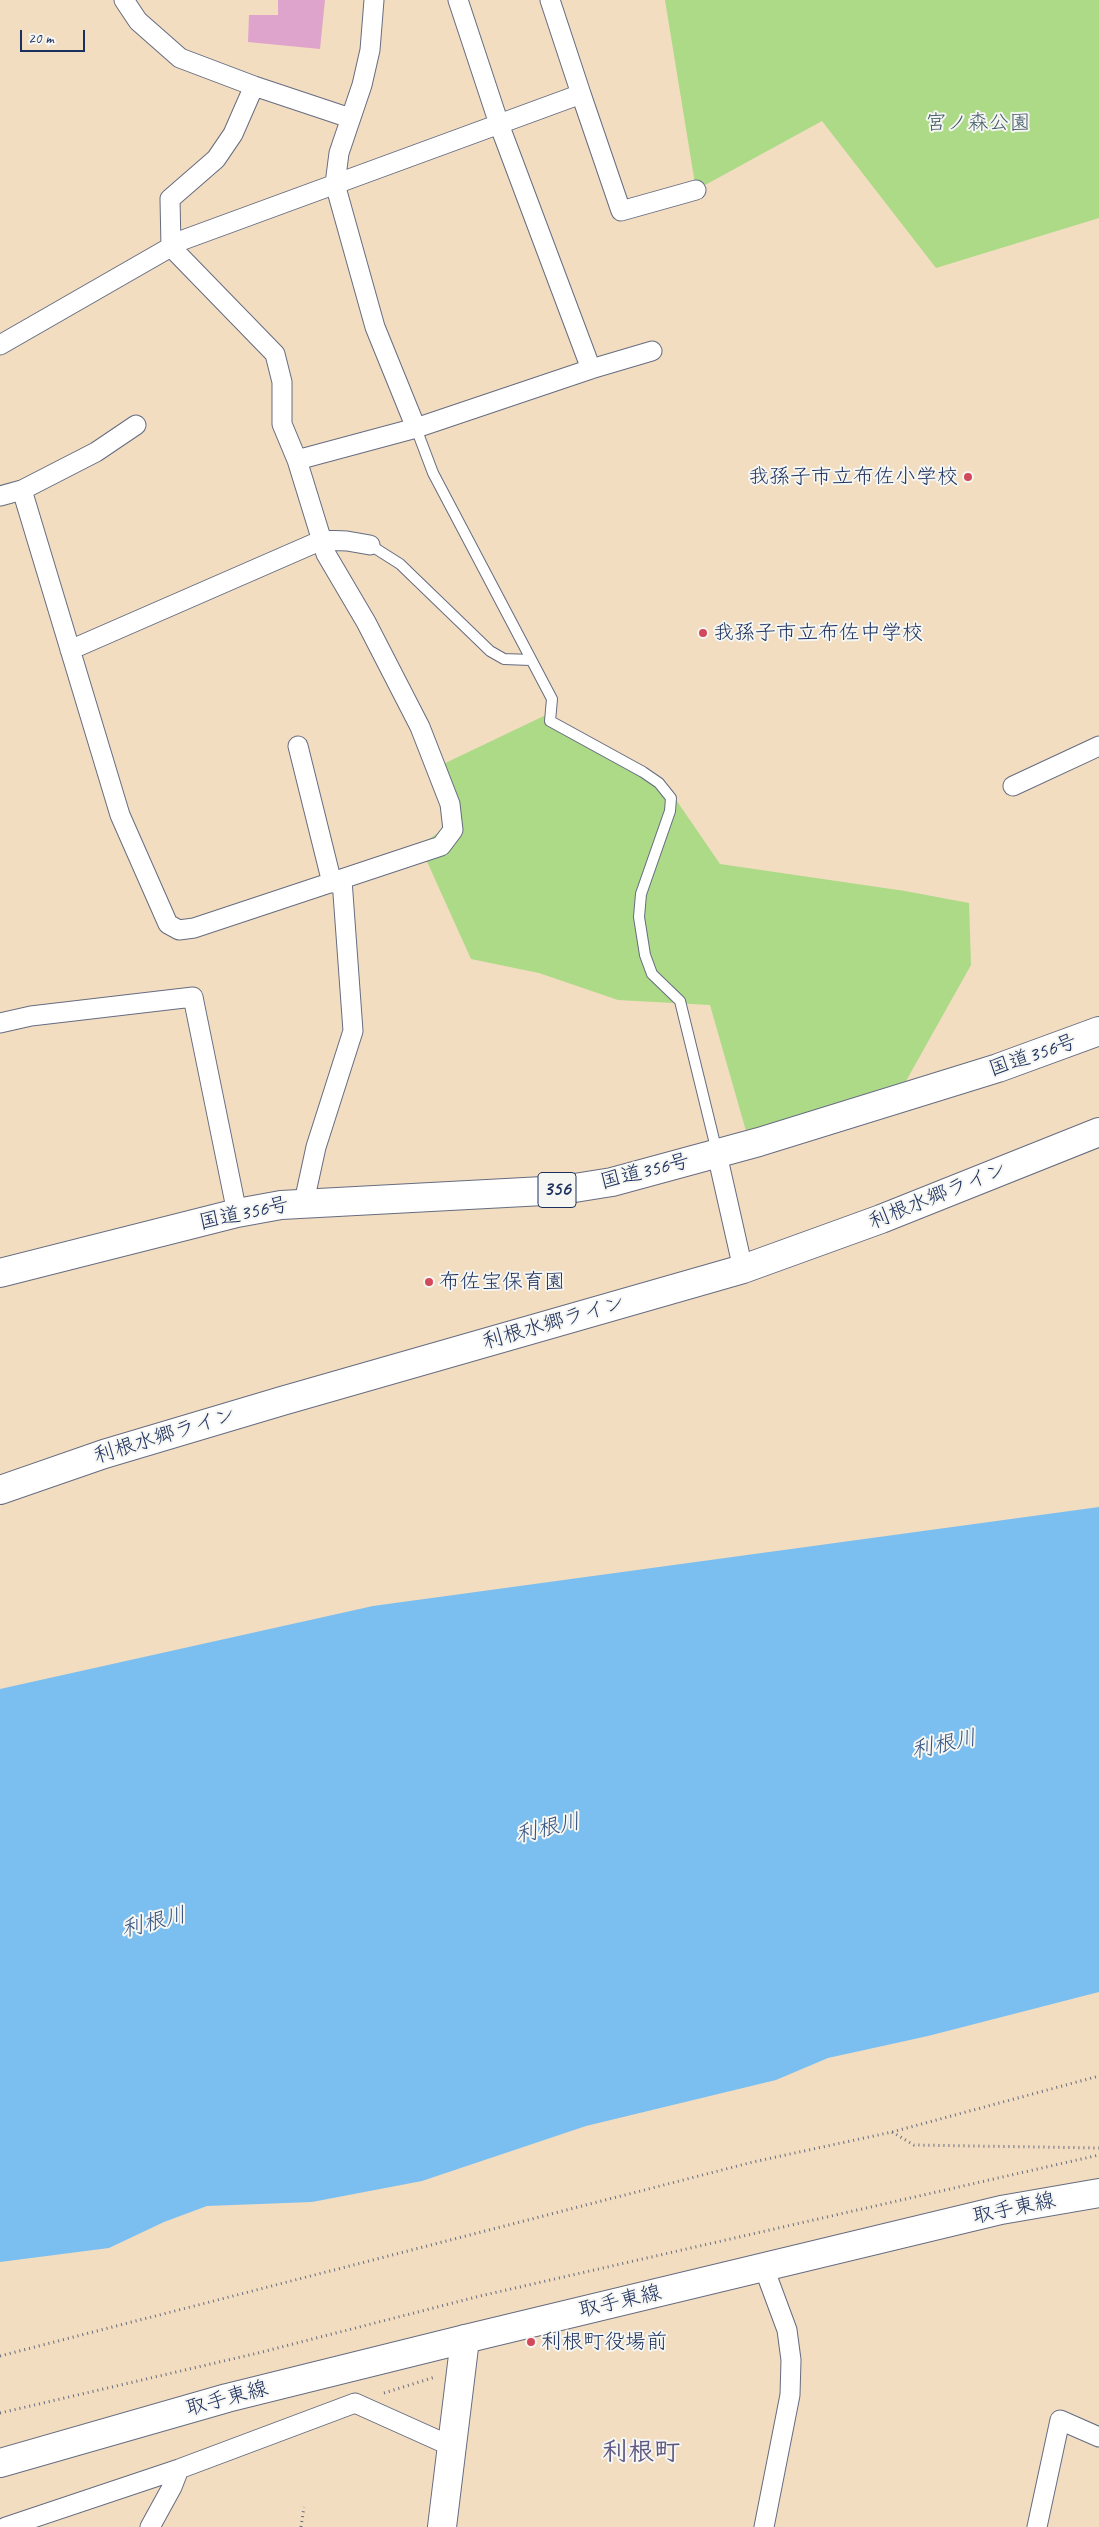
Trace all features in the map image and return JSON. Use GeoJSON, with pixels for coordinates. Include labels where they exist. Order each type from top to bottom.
{"type":"FeatureCollection","features":[{"type":"Feature","properties":{"kind":"main road","name":"国道356号"},"geometry":{"type":"LineString","coordinates":[[0,1273],[237,1213],[304,1202],[562,1190],[612,1182],[717,1154],[998,1068],[1099,1031]]}},
{"type":"Feature","properties":{"kind":"main road","name":"利根水郷ライン"},"geometry":{"type":"LineString","coordinates":[[0,1490],[104,1454],[272,1404],[743,1269],[881,1219],[1099,1132]]}},
{"type":"Feature","properties":{"kind":"main road","name":"取手東線"},"geometry":{"type":"LineString","coordinates":[[0,2463],[227,2398],[464,2349],[764,2268],[1001,2210],[1099,2193]]}},
{"type":"Feature","properties":{"kind":"main road"},"geometry":{"type":"LineString","coordinates":[[442,2527],[464,2349]]}},
{"type":"Feature","properties":{"kind":"street"},"geometry":{"type":"LineString","coordinates":[[124,0],[138,21],[180,58],[254,86],[324,107],[350,118]]}},
{"type":"Feature","properties":{"kind":"street"},"geometry":{"type":"LineString","coordinates":[[374,0],[370,50],[362,85],[340,153],[335,184],[375,327],[416,428]]}},
{"type":"Feature","properties":{"kind":"street"},"geometry":{"type":"LineString","coordinates":[[458,0],[499,124],[591,369]]}},
{"type":"Feature","properties":{"kind":"street"},"geometry":{"type":"LineString","coordinates":[[550,0],[580,94],[621,211],[696,190]]}},
{"type":"Feature","properties":{"kind":"street"},"geometry":{"type":"LineString","coordinates":[[22,490],[120,815],[168,924],[179,930],[194,928],[441,846],[453,830],[450,804],[420,727],[366,622],[326,554],[297,460],[282,424],[282,382],[276,354],[171,247],[170,199],[216,159],[233,134],[254,86]]}},
{"type":"Feature","properties":{"kind":"street"},"geometry":{"type":"LineString","coordinates":[[0,345],[183,240],[580,94]]}},
{"type":"Feature","properties":{"kind":"street"},"geometry":{"type":"LineString","coordinates":[[297,460],[416,428],[591,369],[652,351]]}},
{"type":"Feature","properties":{"kind":"street"},"geometry":{"type":"LineString","coordinates":[[0,496],[22,490],[96,452],[136,426]]}},
{"type":"Feature","properties":{"kind":"street"},"geometry":{"type":"LineString","coordinates":[[70,650],[322,540],[347,540],[370,545]]}},
{"type":"Feature","properties":{"kind":"street"},"geometry":{"type":"LineString","coordinates":[[298,746],[337,881],[353,1031],[316,1147],[304,1202]]}},
{"type":"Feature","properties":{"kind":"street"},"geometry":{"type":"LineString","coordinates":[[1013,786],[1099,746]]}},
{"type":"Feature","properties":{"kind":"street"},"geometry":{"type":"LineString","coordinates":[[0,1023],[31,1016],[193,997],[237,1213]]}},
{"type":"Feature","properties":{"kind":"street"},"geometry":{"type":"LineString","coordinates":[[717,1154],[743,1269]]}},
{"type":"Feature","properties":{"kind":"street"},"geometry":{"type":"LineString","coordinates":[[764,2268],[786,2330],[791,2360],[790,2395],[764,2527]]}},
{"type":"Feature","properties":{"kind":"street"},"geometry":{"type":"LineString","coordinates":[[6,2527],[178,2468],[355,2403],[453,2447]]}},
{"type":"Feature","properties":{"kind":"street"},"geometry":{"type":"LineString","coordinates":[[1036,2527],[1060,2420],[1099,2437]]}},
{"type":"Feature","properties":{"kind":"street"},"geometry":{"type":"LineString","coordinates":[[150,2527],[172,2487],[178,2468]]}},
{"type":"Feature","properties":{"kind":"lane"},"geometry":{"type":"LineString","coordinates":[[416,428],[433,473],[552,699],[550,721],[643,772],[659,783],[671,798],[670,811],[641,894],[640,917],[644,955],[652,974],[680,1001],[717,1154]]}},
{"type":"Feature","properties":{"kind":"lane"},"geometry":{"type":"LineString","coordinates":[[370,545],[400,564],[490,651],[504,659],[531,660]]}},
{"type":"Feature","properties":{"kind":"path"},"geometry":{"type":"LineString","coordinates":[[0,2356],[753,2162],[892,2132],[1099,2076]]}},
{"type":"Feature","properties":{"kind":"path"},"geometry":{"type":"LineString","coordinates":[[892,2132],[914,2145],[1099,2148]]}},
{"type":"Feature","properties":{"kind":"path"},"geometry":{"type":"LineString","coordinates":[[0,2413],[258,2353],[480,2296],[1099,2155]]}},
{"type":"Feature","properties":{"kind":"path"},"geometry":{"type":"LineString","coordinates":[[355,2403],[434,2378],[464,2349]]}},
{"type":"Feature","properties":{"kind":"path"},"geometry":{"type":"LineString","coordinates":[[301,2527],[304,2507]]}},
{"type":"Feature","properties":{"kind":"green space","name":"宮ノ森公園"},"geometry":{"type":"Polygon","coordinates":[[[665,0],[1099,0],[1099,218],[936,268],[822,121],[696,190],[665,0]]]}},
{"type":"Feature","properties":{"kind":"green space"},"geometry":{"type":"Polygon","coordinates":[[[548,714],[670,791],[720,864],[905,891],[969,903],[971,965],[906,1081],[746,1131],[710,1005],[618,1000],[539,973],[471,959],[420,846],[451,823],[437,767],[548,714]]]}},
{"type":"Feature","properties":{"kind":"water","name":"利根川"},"geometry":{"type":"Polygon","coordinates":[[[1099,1507],[1099,1992],[928,2036],[828,2058],[776,2080],[586,2126],[422,2181],[312,2202],[207,2206],[164,2222],[109,2248],[0,2262],[0,1689],[373,1606],[1099,1507]]]}},
{"type":"Feature","properties":{"kind":"building"},"geometry":{"type":"Polygon","coordinates":[[[278,0],[325,0],[320,49],[248,42],[249,15],[278,15],[278,0]]]}},
{"type":"Feature","properties":{"kind":"place","name":"我孫子市立布佐小学校"},"geometry":{"type":"Point","coordinates":[968,477]}},
{"type":"Feature","properties":{"kind":"place","name":"我孫子市立布佐中学校"},"geometry":{"type":"Point","coordinates":[703,633]}},
{"type":"Feature","properties":{"kind":"place","name":"布佐宝保育園"},"geometry":{"type":"Point","coordinates":[429,1282]}},
{"type":"Feature","properties":{"kind":"place","name":"利根町役場前"},"geometry":{"type":"Point","coordinates":[531,2342]}},
{"type":"Feature","properties":{"kind":"district","name":"利根町"},"geometry":{"type":"Point","coordinates":[641,2453]}}]}
